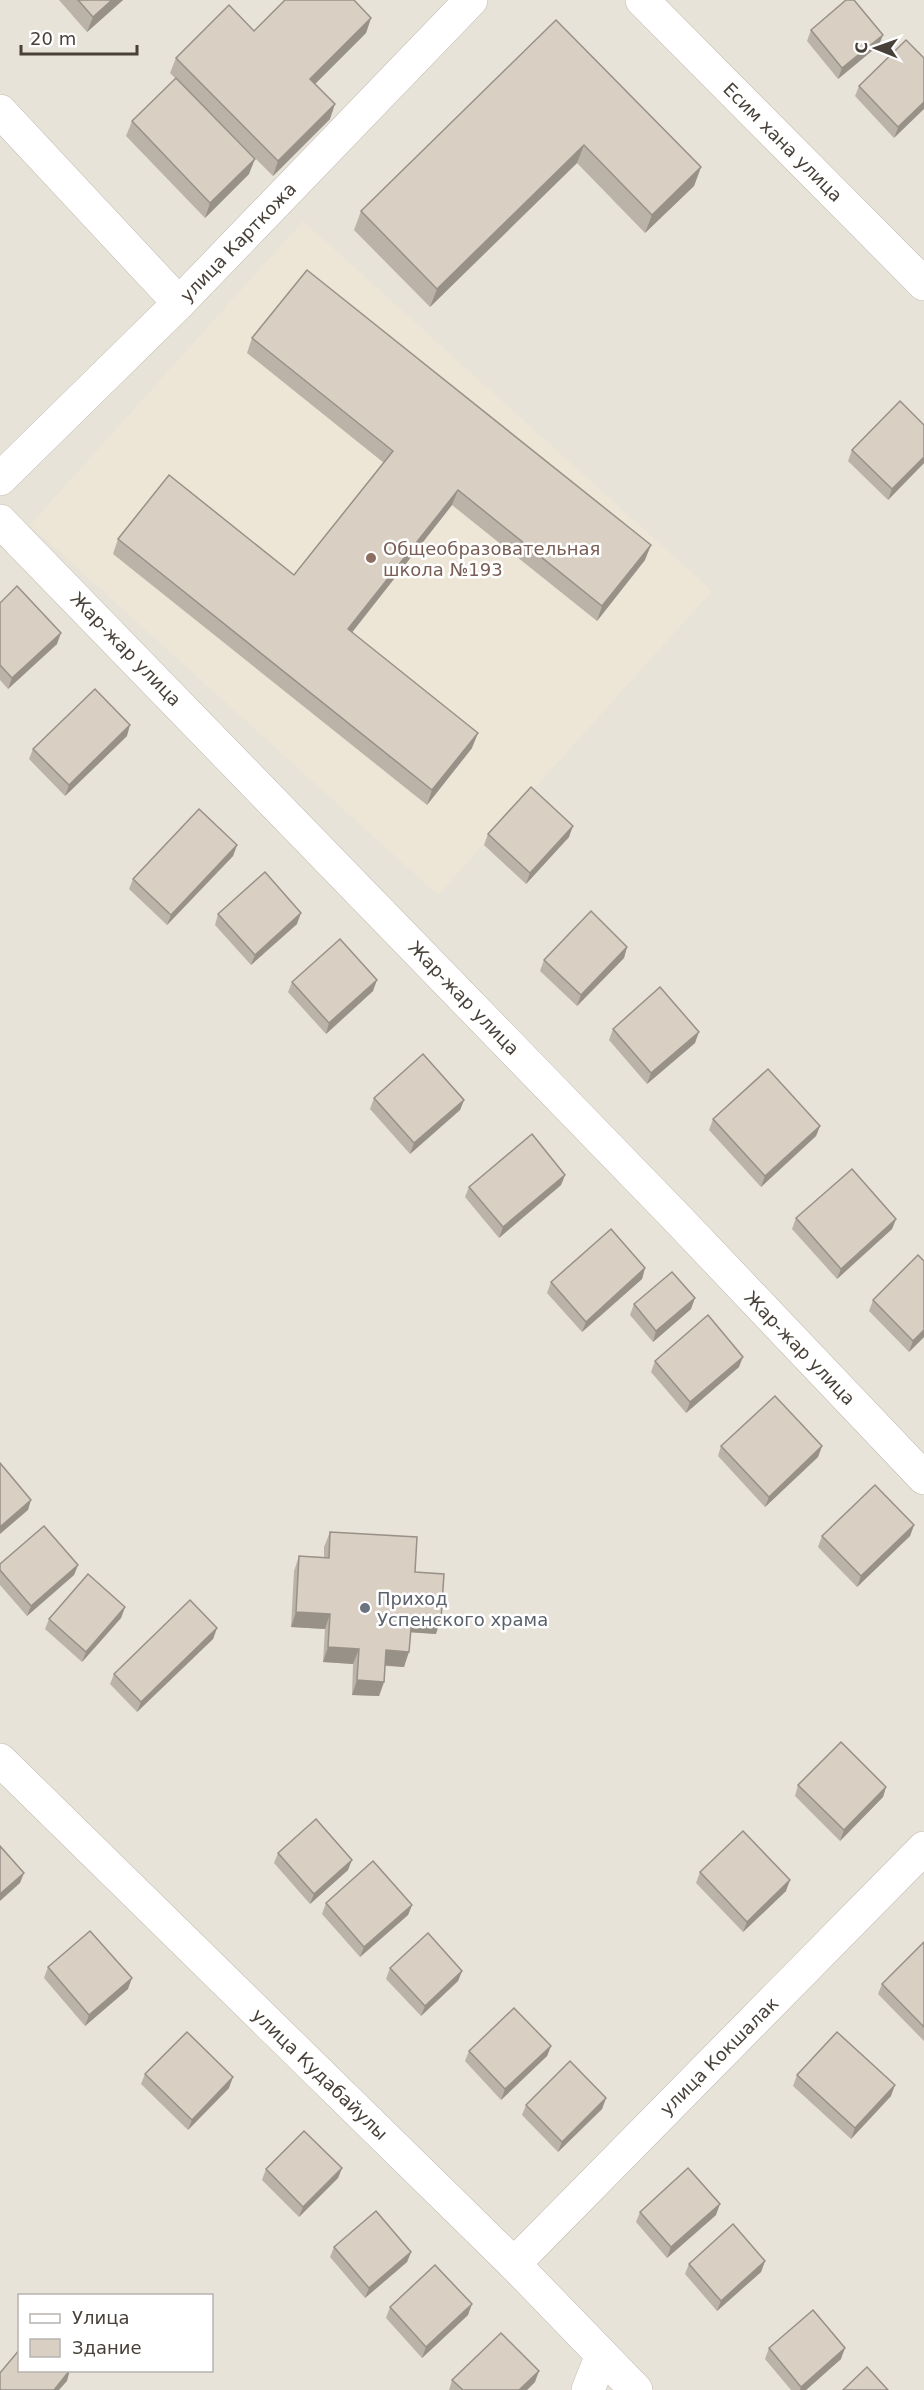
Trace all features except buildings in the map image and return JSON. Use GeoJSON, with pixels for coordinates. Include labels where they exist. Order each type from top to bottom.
{"type":"FeatureCollection","features":[{"type":"Feature","properties":{"kind":"street","name":"улица Карткожа"},"geometry":{"type":"LineString","coordinates":[[0,479],[179,303],[471,0]]}},
{"type":"Feature","properties":{"kind":"street","name":"Есим хана улица"},"geometry":{"type":"LineString","coordinates":[[642,0],[924,284]]}},
{"type":"Feature","properties":{"kind":"street"},"geometry":{"type":"LineString","coordinates":[[0,111],[179,303]]}},
{"type":"Feature","properties":{"kind":"street","name":"Жар-жар улица"},"geometry":{"type":"LineString","coordinates":[[0,521],[668,1209],[924,1478]]}},
{"type":"Feature","properties":{"kind":"street","name":"улица Кудабайулы"},"geometry":{"type":"LineString","coordinates":[[0,1760],[514,2264],[636,2390]]}},
{"type":"Feature","properties":{"kind":"street","name":"улица Кокшалак"},"geometry":{"type":"LineString","coordinates":[[514,2264],[924,1848]]}},
{"type":"Feature","properties":{"kind":"street"},"geometry":{"type":"LineString","coordinates":[[588,2390],[602,2355]]}},
{"type":"Feature","properties":{"kind":"shaded area"},"geometry":{"type":"Polygon","coordinates":[[[0,0],[924,0],[924,2390],[0,2390],[0,0]]]}},
{"type":"Feature","properties":{"kind":"shaded area","name":"Общеобразовательная школа №193"},"geometry":{"type":"Polygon","coordinates":[[[303,221],[712,591],[438,895],[30,525],[303,221]]]}},
{"type":"Feature","properties":{"kind":"place","name":"Общеобразовательная школа №193"},"geometry":{"type":"Point","coordinates":[371,558]}},
{"type":"Feature","properties":{"kind":"place","name":"Приход Успенского храма"},"geometry":{"type":"Point","coordinates":[365,1608]}}]}
